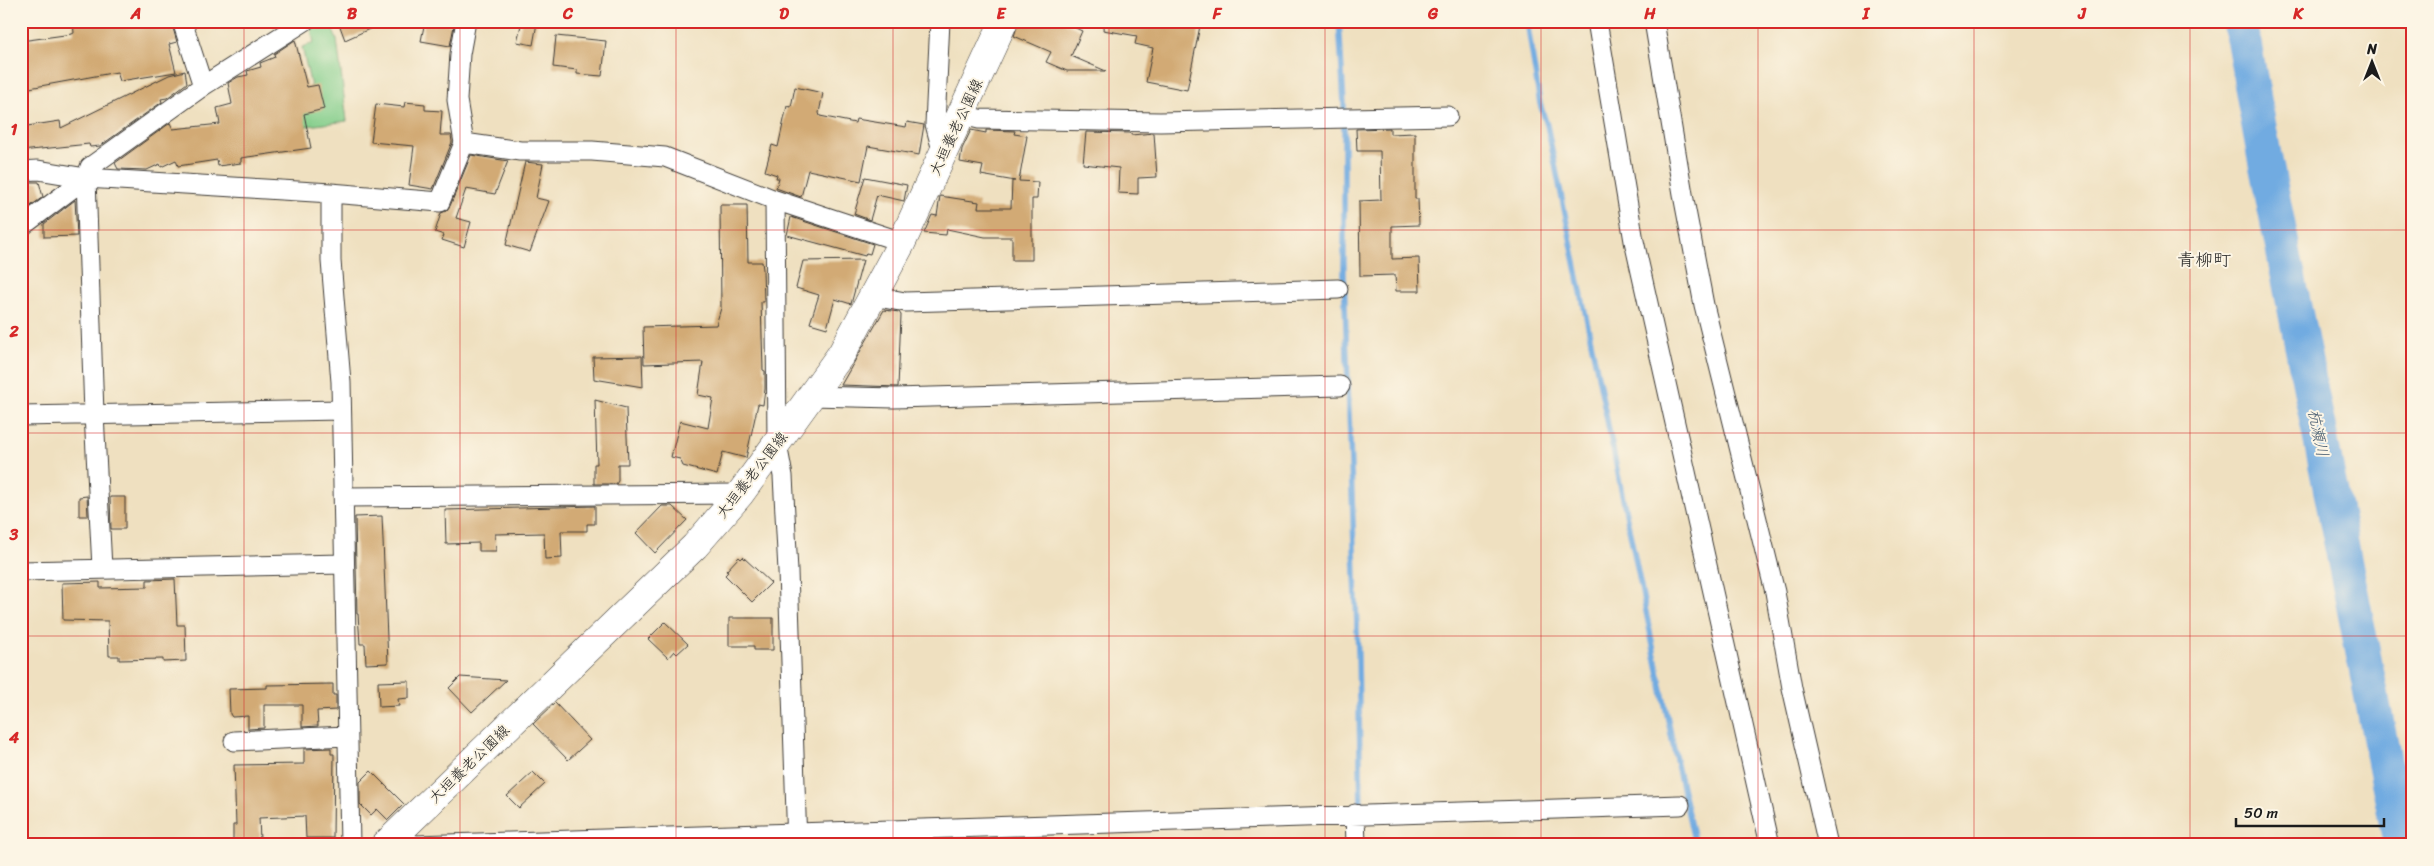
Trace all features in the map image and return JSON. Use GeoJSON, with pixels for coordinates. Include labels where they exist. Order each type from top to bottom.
{"type":"FeatureCollection","features":[{"type":"Feature","properties":{"kind":"main road","name":"大垣養老公園線"},"geometry":{"type":"LineString","coordinates":[[388,842],[695,546],[740,494],[842,352],[902,242],[1004,21]]}},
{"type":"Feature","properties":{"kind":"street"},"geometry":{"type":"LineString","coordinates":[[182,21],[203,86]]}},
{"type":"Feature","properties":{"kind":"street"},"geometry":{"type":"LineString","coordinates":[[102,568],[94,414],[86,178],[90,167],[203,86],[305,21]]}},
{"type":"Feature","properties":{"kind":"street"},"geometry":{"type":"LineString","coordinates":[[21,170],[38,170],[86,178],[331,193],[440,202],[464,143],[457,100],[460,54],[466,21]]}},
{"type":"Feature","properties":{"kind":"street"},"geometry":{"type":"LineString","coordinates":[[940,21],[934,124],[943,154]]}},
{"type":"Feature","properties":{"kind":"street"},"geometry":{"type":"LineString","coordinates":[[1597,21],[1634,241],[1770,845]]}},
{"type":"Feature","properties":{"kind":"street"},"geometry":{"type":"LineString","coordinates":[[1654,21],[1684,200],[1704,304],[1775,592],[1792,688],[1828,845]]}},
{"type":"Feature","properties":{"kind":"street"},"geometry":{"type":"LineString","coordinates":[[962,115],[980,119],[1160,122],[1448,116]]}},
{"type":"Feature","properties":{"kind":"street"},"geometry":{"type":"LineString","coordinates":[[464,143],[520,152],[592,151],[665,157],[776,200],[902,242]]}},
{"type":"Feature","properties":{"kind":"street"},"geometry":{"type":"LineString","coordinates":[[21,227],[86,178]]}},
{"type":"Feature","properties":{"kind":"street"},"geometry":{"type":"LineString","coordinates":[[331,193],[331,261],[341,410],[350,845]]}},
{"type":"Feature","properties":{"kind":"street"},"geometry":{"type":"LineString","coordinates":[[776,200],[777,444],[783,476],[788,570],[797,839]]}},
{"type":"Feature","properties":{"kind":"street"},"geometry":{"type":"LineString","coordinates":[[873,296],[905,302],[1338,288]]}},
{"type":"Feature","properties":{"kind":"street"},"geometry":{"type":"LineString","coordinates":[[811,396],[894,398],[1340,386]]}},
{"type":"Feature","properties":{"kind":"street"},"geometry":{"type":"LineString","coordinates":[[21,416],[341,410]]}},
{"type":"Feature","properties":{"kind":"street"},"geometry":{"type":"LineString","coordinates":[[343,497],[740,494]]}},
{"type":"Feature","properties":{"kind":"street"},"geometry":{"type":"LineString","coordinates":[[21,571],[343,564]]}},
{"type":"Feature","properties":{"kind":"street"},"geometry":{"type":"LineString","coordinates":[[234,741],[347,736]]}},
{"type":"Feature","properties":{"kind":"street"},"geometry":{"type":"LineString","coordinates":[[388,842],[417,845],[797,839],[1355,814],[1680,804]]}},
{"type":"Feature","properties":{"kind":"street"},"geometry":{"type":"LineString","coordinates":[[1355,814],[1356,845]]}},
{"type":"Feature","properties":{"kind":"green space"},"geometry":{"type":"Polygon","coordinates":[[[314,21],[329,21],[337,40],[347,121],[300,127],[297,107],[315,104],[302,47],[314,43],[310,25],[314,21]]]}},
{"type":"Feature","properties":{"kind":"building"},"geometry":{"type":"Polygon","coordinates":[[[73,21],[171,21],[177,42],[169,44],[176,72],[120,81],[117,72],[24,89],[21,41],[72,34],[74,33],[73,21]]]}},
{"type":"Feature","properties":{"kind":"building"},"geometry":{"type":"Polygon","coordinates":[[[338,21],[387,21],[345,40],[338,21]]]}},
{"type":"Feature","properties":{"kind":"building"},"geometry":{"type":"Polygon","coordinates":[[[425,21],[443,21],[442,23],[454,26],[450,46],[421,41],[425,21]]]}},
{"type":"Feature","properties":{"kind":"building"},"geometry":{"type":"Polygon","coordinates":[[[522,21],[537,23],[533,45],[517,42],[522,21]]]}},
{"type":"Feature","properties":{"kind":"building"},"geometry":{"type":"Polygon","coordinates":[[[1019,21],[1061,21],[1082,31],[1071,56],[1106,71],[1067,71],[1046,62],[1051,52],[1014,36],[1019,21]]]}},
{"type":"Feature","properties":{"kind":"building"},"geometry":{"type":"Polygon","coordinates":[[[1104,21],[1201,21],[1187,90],[1146,82],[1153,48],[1135,44],[1137,36],[1103,30],[1104,21]]]}},
{"type":"Feature","properties":{"kind":"building"},"geometry":{"type":"Polygon","coordinates":[[[556,36],[606,41],[602,76],[577,74],[577,70],[553,67],[556,36]]]}},
{"type":"Feature","properties":{"kind":"building"},"geometry":{"type":"Polygon","coordinates":[[[295,40],[307,87],[318,85],[324,109],[304,114],[311,148],[241,158],[241,163],[218,166],[217,160],[178,166],[176,160],[161,167],[160,164],[147,170],[118,169],[115,163],[170,123],[173,129],[220,124],[217,108],[232,104],[228,83],[238,77],[248,75],[247,71],[261,67],[260,63],[275,57],[274,54],[295,40]]]}},
{"type":"Feature","properties":{"kind":"building"},"geometry":{"type":"Polygon","coordinates":[[[185,71],[187,83],[167,98],[161,99],[162,102],[100,146],[90,147],[89,144],[21,151],[21,127],[60,121],[61,128],[169,75],[185,71]]]}},
{"type":"Feature","properties":{"kind":"building"},"geometry":{"type":"Polygon","coordinates":[[[795,87],[823,93],[820,116],[855,123],[856,119],[906,127],[907,122],[924,125],[919,155],[868,146],[861,181],[808,170],[801,197],[776,188],[779,178],[776,178],[777,175],[765,171],[772,145],[778,147],[787,106],[791,107],[795,87]]]}},
{"type":"Feature","properties":{"kind":"building"},"geometry":{"type":"Polygon","coordinates":[[[405,102],[425,104],[425,110],[442,111],[440,135],[451,135],[452,142],[433,189],[409,185],[414,146],[371,142],[376,104],[404,107],[405,102]]]}},
{"type":"Feature","properties":{"kind":"building"},"geometry":{"type":"Polygon","coordinates":[[[1390,128],[1390,134],[1415,133],[1415,199],[1418,199],[1419,225],[1392,226],[1392,259],[1419,258],[1420,291],[1396,291],[1395,275],[1360,276],[1359,201],[1381,200],[1380,151],[1357,151],[1356,129],[1390,128]]]}},
{"type":"Feature","properties":{"kind":"building"},"geometry":{"type":"Polygon","coordinates":[[[971,130],[986,133],[986,130],[1015,131],[1014,134],[1027,136],[1019,181],[1038,182],[1037,199],[1032,199],[1032,260],[1012,260],[1012,237],[985,237],[947,229],[946,235],[924,233],[932,215],[937,216],[940,196],[979,202],[978,208],[1011,208],[1012,181],[1015,181],[981,175],[983,166],[960,162],[962,149],[971,130]]]}},
{"type":"Feature","properties":{"kind":"building"},"geometry":{"type":"Polygon","coordinates":[[[1086,132],[1131,133],[1131,135],[1154,133],[1157,177],[1138,178],[1138,194],[1118,193],[1119,168],[1083,164],[1086,132]]]}},
{"type":"Feature","properties":{"kind":"building"},"geometry":{"type":"Polygon","coordinates":[[[471,155],[508,161],[495,194],[466,189],[456,218],[471,222],[464,247],[442,240],[444,235],[435,232],[441,213],[450,206],[471,155]]]}},
{"type":"Feature","properties":{"kind":"building"},"geometry":{"type":"Polygon","coordinates":[[[525,162],[543,164],[536,198],[549,201],[530,252],[506,245],[525,162]]]}},
{"type":"Feature","properties":{"kind":"building"},"geometry":{"type":"Polygon","coordinates":[[[865,177],[907,185],[904,201],[877,195],[870,220],[854,214],[865,177]]]}},
{"type":"Feature","properties":{"kind":"building"},"geometry":{"type":"Polygon","coordinates":[[[21,182],[39,182],[43,197],[21,213],[21,182]]]}},
{"type":"Feature","properties":{"kind":"building"},"geometry":{"type":"Polygon","coordinates":[[[75,200],[77,236],[44,237],[44,224],[75,200]]]}},
{"type":"Feature","properties":{"kind":"building"},"geometry":{"type":"Polygon","coordinates":[[[720,205],[747,205],[748,262],[762,262],[764,302],[761,302],[765,389],[763,405],[758,404],[746,458],[723,452],[717,475],[683,466],[680,459],[671,457],[680,421],[708,428],[713,398],[698,395],[703,362],[644,364],[643,327],[716,325],[721,308],[720,205]]]}},
{"type":"Feature","properties":{"kind":"building"},"geometry":{"type":"Polygon","coordinates":[[[791,217],[873,244],[870,254],[866,253],[865,256],[787,235],[791,217]]]}},
{"type":"Feature","properties":{"kind":"building"},"geometry":{"type":"Polygon","coordinates":[[[863,260],[851,304],[835,299],[827,328],[810,323],[819,295],[796,288],[803,261],[863,260]]]}},
{"type":"Feature","properties":{"kind":"building"},"geometry":{"type":"Polygon","coordinates":[[[884,310],[899,312],[901,315],[898,387],[841,385],[884,310]]]}},
{"type":"Feature","properties":{"kind":"building"},"geometry":{"type":"Polygon","coordinates":[[[642,356],[643,387],[594,379],[593,357],[642,356]]]}},
{"type":"Feature","properties":{"kind":"building"},"geometry":{"type":"Polygon","coordinates":[[[595,400],[626,408],[628,464],[618,464],[618,481],[616,484],[594,484],[594,464],[597,464],[595,400]]]}},
{"type":"Feature","properties":{"kind":"building"},"geometry":{"type":"Polygon","coordinates":[[[87,496],[88,516],[79,516],[79,497],[87,496]]]}},
{"type":"Feature","properties":{"kind":"building"},"geometry":{"type":"Polygon","coordinates":[[[110,497],[125,497],[125,529],[111,529],[110,497]]]}},
{"type":"Feature","properties":{"kind":"building"},"geometry":{"type":"Polygon","coordinates":[[[595,506],[595,524],[587,524],[587,531],[561,531],[562,558],[545,559],[544,533],[495,534],[496,551],[479,551],[479,543],[446,544],[445,510],[595,506]]]}},
{"type":"Feature","properties":{"kind":"building"},"geometry":{"type":"Polygon","coordinates":[[[662,506],[672,506],[687,520],[655,553],[636,533],[662,506]]]}},
{"type":"Feature","properties":{"kind":"building"},"geometry":{"type":"Polygon","coordinates":[[[382,516],[388,663],[366,664],[365,644],[360,644],[357,614],[355,517],[382,516]]]}},
{"type":"Feature","properties":{"kind":"building"},"geometry":{"type":"Polygon","coordinates":[[[739,557],[741,559],[743,557],[771,583],[752,602],[725,575],[728,572],[726,571],[739,557]]]}},
{"type":"Feature","properties":{"kind":"building"},"geometry":{"type":"Polygon","coordinates":[[[175,579],[177,625],[185,625],[186,661],[163,662],[163,659],[119,660],[119,656],[109,656],[108,621],[63,620],[62,583],[100,582],[100,588],[147,587],[147,580],[175,579]]]}},
{"type":"Feature","properties":{"kind":"building"},"geometry":{"type":"Polygon","coordinates":[[[729,618],[773,618],[773,650],[754,650],[754,646],[729,646],[729,618]]]}},
{"type":"Feature","properties":{"kind":"building"},"geometry":{"type":"Polygon","coordinates":[[[665,622],[688,644],[677,654],[674,651],[668,658],[648,639],[665,622]]]}},
{"type":"Feature","properties":{"kind":"building"},"geometry":{"type":"Polygon","coordinates":[[[460,677],[506,680],[472,712],[449,688],[460,677]]]}},
{"type":"Feature","properties":{"kind":"building"},"geometry":{"type":"Polygon","coordinates":[[[409,681],[409,698],[398,699],[399,706],[379,707],[378,682],[409,681]]]}},
{"type":"Feature","properties":{"kind":"building"},"geometry":{"type":"Polygon","coordinates":[[[333,684],[333,695],[336,695],[336,710],[317,711],[318,726],[302,727],[302,705],[264,705],[264,728],[248,729],[248,716],[232,717],[230,714],[229,689],[267,688],[267,685],[333,684]]]}},
{"type":"Feature","properties":{"kind":"building"},"geometry":{"type":"Polygon","coordinates":[[[555,703],[590,740],[568,760],[533,724],[555,703]]]}},
{"type":"Feature","properties":{"kind":"building"},"geometry":{"type":"Polygon","coordinates":[[[331,748],[331,754],[334,754],[333,838],[306,838],[305,816],[259,818],[260,840],[233,841],[233,825],[236,825],[234,765],[304,764],[304,749],[331,748]]]}},
{"type":"Feature","properties":{"kind":"building"},"geometry":{"type":"Polygon","coordinates":[[[371,771],[404,804],[388,820],[377,809],[371,815],[360,804],[360,782],[371,771]]]}},
{"type":"Feature","properties":{"kind":"building"},"geometry":{"type":"Polygon","coordinates":[[[533,772],[545,784],[519,808],[507,796],[533,772]]]}},
{"type":"Feature","properties":{"kind":"waterway"},"geometry":{"type":"LineString","coordinates":[[1339,21],[1344,104],[1344,276],[1358,655],[1361,811]]}},
{"type":"Feature","properties":{"kind":"waterway"},"geometry":{"type":"LineString","coordinates":[[1527,21],[1540,104],[1547,125],[1695,845]]}},
{"type":"Feature","properties":{"kind":"waterway","name":"杭瀬川"},"geometry":{"type":"LineString","coordinates":[[2240,21],[2264,154],[2401,845]]}},
{"type":"Feature","properties":{"kind":"district","name":"青柳町"},"geometry":{"type":"Point","coordinates":[2204,260]}}]}
